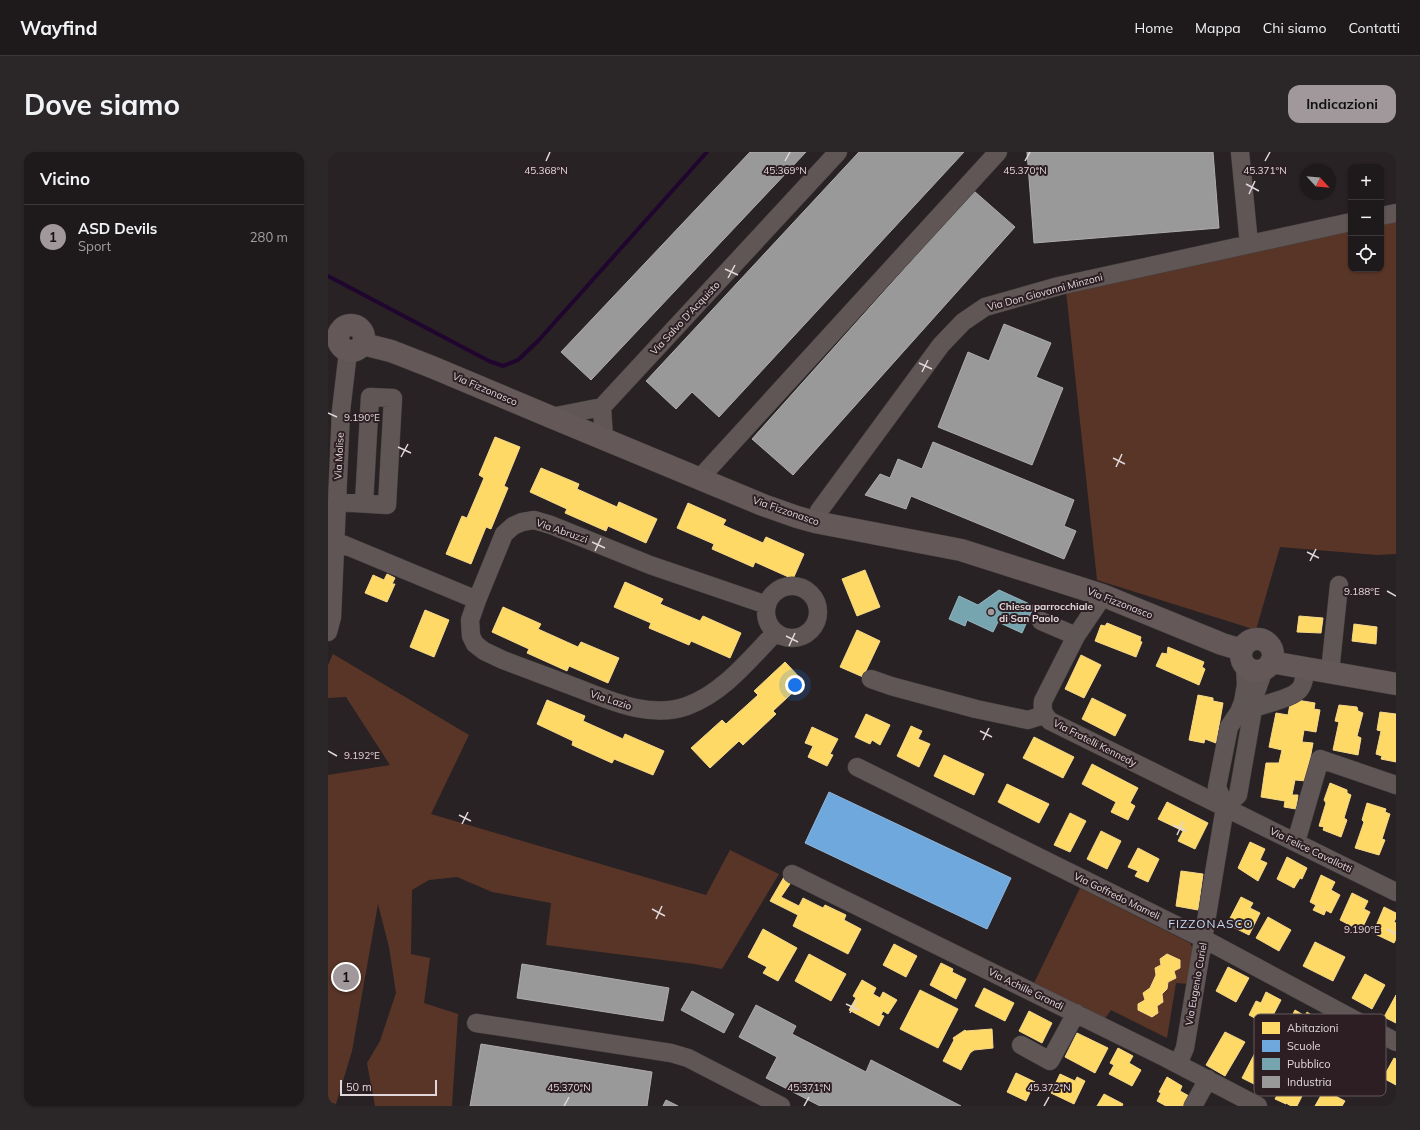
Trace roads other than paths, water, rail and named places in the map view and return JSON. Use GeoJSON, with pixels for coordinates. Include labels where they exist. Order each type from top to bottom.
{"type":"FeatureCollection","features":[{"type":"Feature","properties":{"kind":"main road"},"geometry":{"type":"LineString","coordinates":[[334,327],[347,325],[356,326],[362,331],[364,335],[355,348]]}},
{"type":"Feature","properties":{"kind":"main road","name":"Via Fizzonasco"},"geometry":{"type":"LineString","coordinates":[[355,348],[391,351],[432,366],[604,439],[797,517],[815,522],[961,550],[1102,595],[1222,644],[1255,661],[1330,672],[1396,684]]}},
{"type":"Feature","properties":{"kind":"street","name":"Via Salvo D'Acquisto"},"geometry":{"type":"LineString","coordinates":[[602,407],[838,152]]}},
{"type":"Feature","properties":{"kind":"street"},"geometry":{"type":"LineString","coordinates":[[700,478],[998,152]]}},
{"type":"Feature","properties":{"kind":"street"},"geometry":{"type":"LineString","coordinates":[[1240,152],[1249,244]]}},
{"type":"Feature","properties":{"kind":"street"},"geometry":{"type":"LineString","coordinates":[[1384,215],[1396,213]]}},
{"type":"Feature","properties":{"kind":"street","name":"Via Don Giovanni Minzoni"},"geometry":{"type":"LineString","coordinates":[[815,522],[819,511],[941,346],[963,322],[985,306],[1058,286],[1348,223]]}},
{"type":"Feature","properties":{"kind":"street","name":"Via Molise"},"geometry":{"type":"LineString","coordinates":[[328,632],[332,617],[331,540],[337,502],[335,409],[355,348]]}},
{"type":"Feature","properties":{"kind":"street"},"geometry":{"type":"LineString","coordinates":[[337,502],[387,504],[393,398],[370,397],[364,503]]}},
{"type":"Feature","properties":{"kind":"street"},"geometry":{"type":"LineString","coordinates":[[551,417],[602,407],[604,439]]}},
{"type":"Feature","properties":{"kind":"street"},"geometry":{"type":"LineString","coordinates":[[335,409],[369,412]]}},
{"type":"Feature","properties":{"kind":"street","name":"Via Abruzzi"},"geometry":{"type":"LineString","coordinates":[[477,600],[504,534],[513,526],[522,522],[534,520],[551,525],[650,565],[766,604]]}},
{"type":"Feature","properties":{"kind":"street"},"geometry":{"type":"LineString","coordinates":[[331,540],[477,600]]}},
{"type":"Feature","properties":{"kind":"street"},"geometry":{"type":"LineString","coordinates":[[1330,672],[1339,585]]}},
{"type":"Feature","properties":{"kind":"street"},"geometry":{"type":"LineString","coordinates":[[789,586],[800,586],[809,591],[815,599],[818,609],[818,620],[813,629],[805,636],[795,639],[784,638],[775,633],[769,625],[766,615],[766,604],[771,595],[779,589],[789,586]]}},
{"type":"Feature","properties":{"kind":"street","name":"Via Fratelli Kennedy"},"geometry":{"type":"LineString","coordinates":[[1102,595],[1076,636],[1043,700],[1042,709],[1044,715],[1050,721],[1225,807]]}},
{"type":"Feature","properties":{"kind":"street","name":"Via Lazio"},"geometry":{"type":"LineString","coordinates":[[477,600],[470,620],[471,636],[475,644],[484,651],[503,660],[623,705],[648,710],[669,711],[687,706],[710,694],[726,682],[775,633]]}},
{"type":"Feature","properties":{"kind":"street"},"geometry":{"type":"LineString","coordinates":[[1041,621],[1076,636]]}},
{"type":"Feature","properties":{"kind":"street"},"geometry":{"type":"LineString","coordinates":[[1255,661],[1258,686],[1238,795],[1225,807],[1217,788],[1229,727],[1239,712],[1243,702],[1246,685],[1255,661]]}},
{"type":"Feature","properties":{"kind":"street"},"geometry":{"type":"LineString","coordinates":[[1253,708],[1266,705],[1298,692],[1302,686],[1305,668]]}},
{"type":"Feature","properties":{"kind":"street"},"geometry":{"type":"LineString","coordinates":[[871,679],[891,686],[976,709],[1028,720],[1044,715]]}},
{"type":"Feature","properties":{"kind":"street"},"geometry":{"type":"LineString","coordinates":[[1296,842],[1320,759],[1396,785]]}},
{"type":"Feature","properties":{"kind":"street","name":"Via Goffredo Mameli"},"geometry":{"type":"LineString","coordinates":[[857,767],[1204,939],[1344,1014]]}},
{"type":"Feature","properties":{"kind":"street","name":"Via Felice Cavallotti"},"geometry":{"type":"LineString","coordinates":[[1225,807],[1396,892]]}},
{"type":"Feature","properties":{"kind":"street","name":"Via Eugenio Curiel"},"geometry":{"type":"LineString","coordinates":[[1178,1064],[1185,1048],[1225,807]]}},
{"type":"Feature","properties":{"kind":"street","name":"Via Achille Grandi"},"geometry":{"type":"LineString","coordinates":[[792,874],[1076,1013],[1258,1106]]}},
{"type":"Feature","properties":{"kind":"street"},"geometry":{"type":"LineString","coordinates":[[1021,1045],[1050,1061],[1076,1013]]}},
{"type":"Feature","properties":{"kind":"street"},"geometry":{"type":"LineString","coordinates":[[476,1024],[671,1053],[688,1058],[780,1106]]}},
{"type":"Feature","properties":{"kind":"street","name":"Via Goffredo Mameli"},"geometry":{"type":"LineString","coordinates":[[1386,1037],[1396,1042]]}},
{"type":"Feature","properties":{"kind":"street"},"geometry":{"type":"LineString","coordinates":[[1193,1106],[1208,1080]]}},
{"type":"Feature","properties":{"kind":"waterway"},"geometry":{"type":"LineString","coordinates":[[328,276],[489,361],[503,366],[518,360],[538,341],[707,152]]}},
{"type":"Feature","properties":{"kind":"place","name":"Chiesa parrocchiale di San Paolo"},"geometry":{"type":"Point","coordinates":[991,612]}},
{"type":"Feature","properties":{"kind":"place","name":"ASD Devils"},"geometry":{"type":"Point","coordinates":[346,977]}},
{"type":"Feature","properties":{"kind":"district","name":"FIZZONASCO"},"geometry":{"type":"Point","coordinates":[1211,923]}}]}
